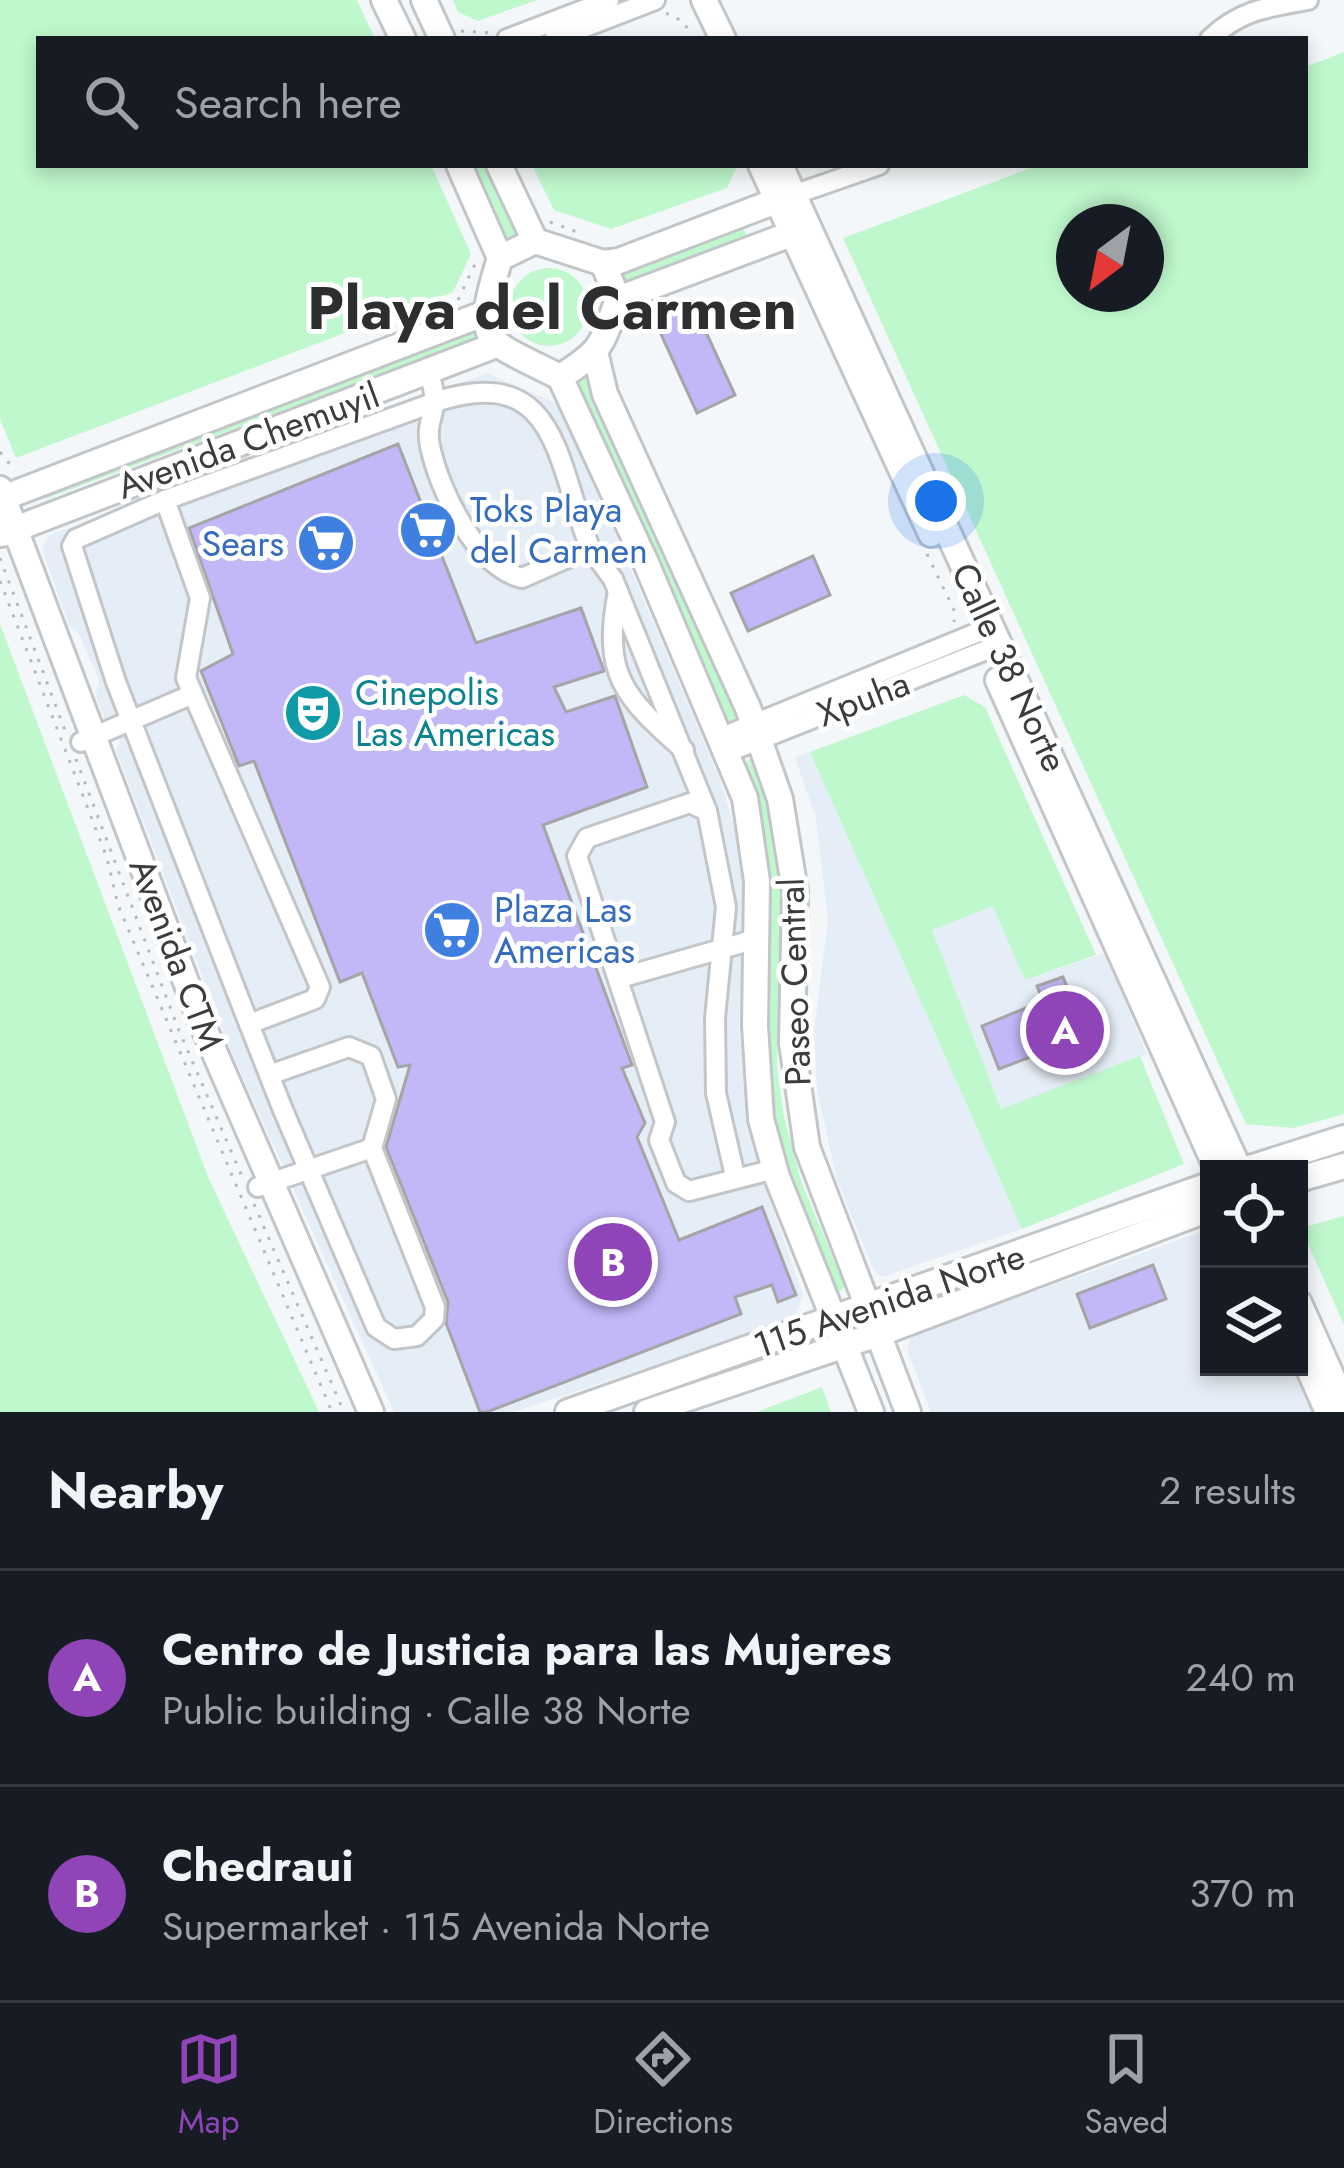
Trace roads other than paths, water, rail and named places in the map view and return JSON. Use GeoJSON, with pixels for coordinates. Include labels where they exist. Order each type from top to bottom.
{"type":"FeatureCollection","features":[{"type":"Feature","properties":{"kind":"main road"},"geometry":{"type":"LineString","coordinates":[[384,0],[402,36]]}},
{"type":"Feature","properties":{"kind":"main road"},"geometry":{"type":"LineString","coordinates":[[424,0],[441,36]]}},
{"type":"Feature","properties":{"kind":"main road"},"geometry":{"type":"LineString","coordinates":[[704,0],[722,36]]}},
{"type":"Feature","properties":{"kind":"main road"},"geometry":{"type":"LineString","coordinates":[[671,4],[701,36]]}},
{"type":"Feature","properties":{"kind":"main road"},"geometry":{"type":"LineString","coordinates":[[460,168],[490,256],[483,314],[496,345],[560,377],[596,356],[618,299],[599,251]]}},
{"type":"Feature","properties":{"kind":"main road"},"geometry":{"type":"LineString","coordinates":[[502,168],[538,230],[599,251],[785,198]]}},
{"type":"Feature","properties":{"kind":"main road","name":"Calle 38 Norte"},"geometry":{"type":"LineString","coordinates":[[763,168],[801,231],[988,640],[1213,1160]]}},
{"type":"Feature","properties":{"kind":"main road","name":"Calle 38 Norte"},"geometry":{"type":"LineString","coordinates":[[780,168],[785,198]]}},
{"type":"Feature","properties":{"kind":"main road"},"geometry":{"type":"LineString","coordinates":[[490,256],[538,230]]}},
{"type":"Feature","properties":{"kind":"main road"},"geometry":{"type":"LineString","coordinates":[[618,299],[801,231]]}},
{"type":"Feature","properties":{"kind":"main road","name":"Avenida Chemuyil"},"geometry":{"type":"LineString","coordinates":[[4,489],[483,314]]}},
{"type":"Feature","properties":{"kind":"main road","name":"Avenida Chemuyil"},"geometry":{"type":"LineString","coordinates":[[4,533],[496,345]]}},
{"type":"Feature","properties":{"kind":"main road","name":"Paseo Central"},"geometry":{"type":"LineString","coordinates":[[596,356],[605,394],[756,731],[780,799],[795,892],[791,1043],[807,1147],[908,1412]]}},
{"type":"Feature","properties":{"kind":"main road","name":"Paseo Central"},"geometry":{"type":"LineString","coordinates":[[560,377],[646,563],[745,798],[757,881],[761,1119],[775,1169],[871,1412]]}},
{"type":"Feature","properties":{"kind":"main road","name":"Avenida CTM"},"geometry":{"type":"LineString","coordinates":[[4,489],[4,533],[88,739],[188,1024],[371,1412]]}},
{"type":"Feature","properties":{"kind":"main road","name":"Calle 38 Norte"},"geometry":{"type":"LineString","coordinates":[[988,640],[1239,1160]]}},
{"type":"Feature","properties":{"kind":"main road"},"geometry":{"type":"LineString","coordinates":[[1272,1160],[1344,1138]]}},
{"type":"Feature","properties":{"kind":"main road"},"geometry":{"type":"LineString","coordinates":[[1308,1176],[1344,1166]]}},
{"type":"Feature","properties":{"kind":"main road","name":"Avenida CTM"},"geometry":{"type":"LineString","coordinates":[[264,1185],[355,1412]]}},
{"type":"Feature","properties":{"kind":"main road","name":"115 Avenida Norte"},"geometry":{"type":"LineString","coordinates":[[568,1412],[865,1304],[905,1297],[1200,1188]]}},
{"type":"Feature","properties":{"kind":"main road","name":"115 Avenida Norte"},"geometry":{"type":"LineString","coordinates":[[647,1412],[878,1334],[1200,1212]]}},
{"type":"Feature","properties":{"kind":"main road"},"geometry":{"type":"LineString","coordinates":[[1308,1323],[1344,1405]]}},
{"type":"Feature","properties":{"kind":"main road"},"geometry":{"type":"LineString","coordinates":[[1308,1366],[1328,1412]]}},
{"type":"Feature","properties":{"kind":"street"},"geometry":{"type":"LineString","coordinates":[[515,36],[609,0]]}},
{"type":"Feature","properties":{"kind":"street"},"geometry":{"type":"LineString","coordinates":[[1213,36],[1233,18],[1258,7],[1308,0]]}},
{"type":"Feature","properties":{"kind":"street"},"geometry":{"type":"LineString","coordinates":[[564,36],[671,4]]}},
{"type":"Feature","properties":{"kind":"street"},"geometry":{"type":"LineString","coordinates":[[785,198],[870,168]]}},
{"type":"Feature","properties":{"kind":"street"},"geometry":{"type":"LineString","coordinates":[[429,374],[438,401],[430,449],[473,545],[492,567],[522,578],[590,548]]}},
{"type":"Feature","properties":{"kind":"street"},"geometry":{"type":"LineString","coordinates":[[269,1075],[349,1047],[366,1051],[386,1099],[372,1148],[435,1307],[434,1319],[417,1336],[394,1340],[376,1327],[269,1075],[70,552],[76,539],[166,500],[478,388],[529,405],[547,424],[590,548],[616,585],[707,811],[726,907],[716,1093],[735,1176]]}},
{"type":"Feature","properties":{"kind":"street"},"geometry":{"type":"LineString","coordinates":[[166,500],[200,598],[185,668],[193,694],[225,774],[240,793],[320,987],[315,999],[249,1024]]}},
{"type":"Feature","properties":{"kind":"street"},"geometry":{"type":"LineString","coordinates":[[646,563],[616,585],[610,635],[622,689],[687,752]]}},
{"type":"Feature","properties":{"kind":"street","name":"Xpuha"},"geometry":{"type":"LineString","coordinates":[[725,745],[988,640]]}},
{"type":"Feature","properties":{"kind":"street"},"geometry":{"type":"LineString","coordinates":[[88,739],[193,694]]}},
{"type":"Feature","properties":{"kind":"street"},"geometry":{"type":"LineString","coordinates":[[707,811],[690,803],[581,844],[577,856],[665,1122],[659,1140],[676,1183],[689,1191],[775,1169]]}},
{"type":"Feature","properties":{"kind":"street"},"geometry":{"type":"LineString","coordinates":[[620,978],[722,945],[756,939]]}},
{"type":"Feature","properties":{"kind":"street"},"geometry":{"type":"LineString","coordinates":[[264,1185],[372,1148]]}},
{"type":"Feature","properties":{"kind":"place","name":"Toks Playa del Carmen"},"geometry":{"type":"Point","coordinates":[428,530]}},
{"type":"Feature","properties":{"kind":"place","name":"Sears"},"geometry":{"type":"Point","coordinates":[326,543]}},
{"type":"Feature","properties":{"kind":"place","name":"Cinepolis Las Americas"},"geometry":{"type":"Point","coordinates":[313,713]}},
{"type":"Feature","properties":{"kind":"place","name":"Plaza Las Americas"},"geometry":{"type":"Point","coordinates":[452,930]}},
{"type":"Feature","properties":{"kind":"place","name":"Centro de Justicia para las Mujeres"},"geometry":{"type":"Point","coordinates":[1065,1030]}},
{"type":"Feature","properties":{"kind":"place","name":"Chedraui"},"geometry":{"type":"Point","coordinates":[613,1262]}},
{"type":"Feature","properties":{"kind":"district","name":"Playa del Carmen"},"geometry":{"type":"Point","coordinates":[552,308]}}]}
